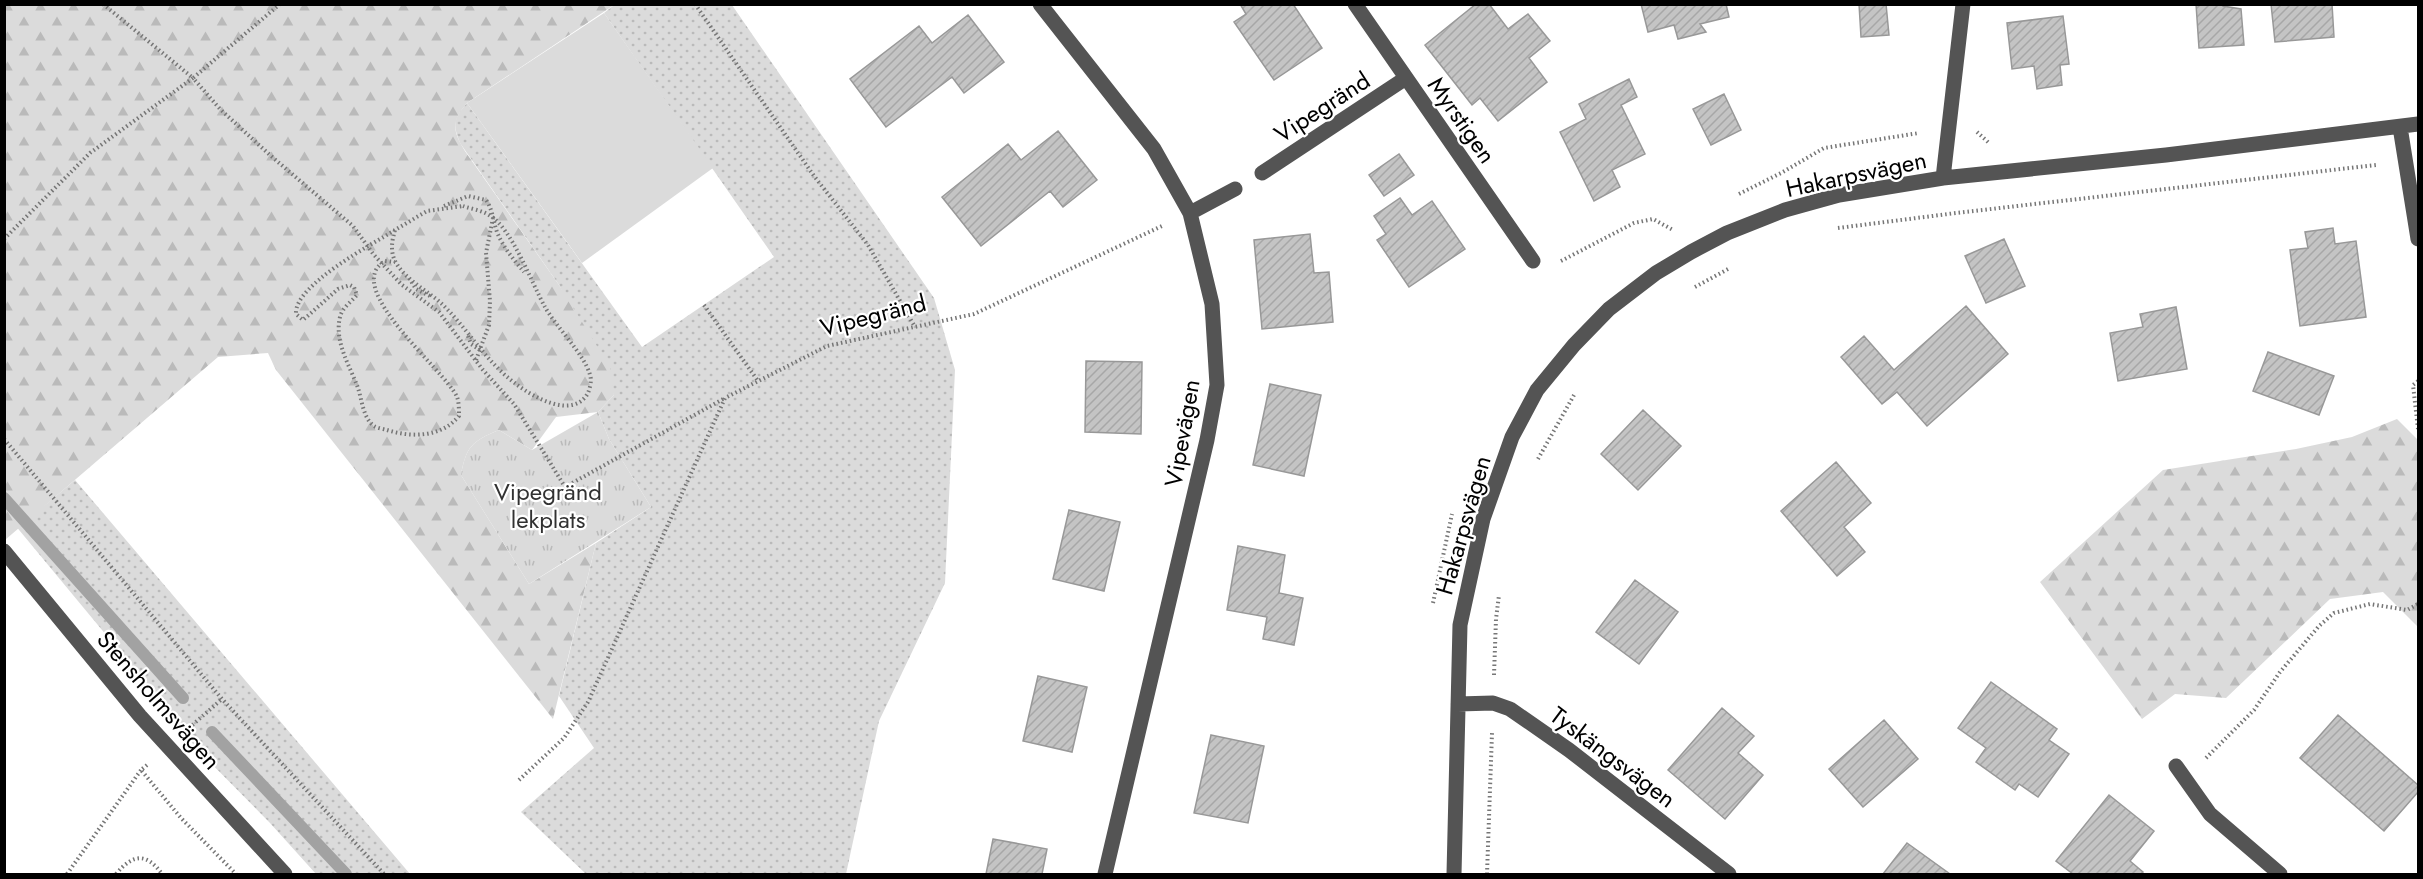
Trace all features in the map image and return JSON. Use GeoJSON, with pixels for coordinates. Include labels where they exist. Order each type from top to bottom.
{"type":"FeatureCollection","features":[{"type":"Feature","properties":{"kind":"street","name":"Vipevägen"},"geometry":{"type":"LineString","coordinates":[[1040,4],[1154,149],[1190,213],[1212,304],[1217,386],[1207,440],[1106,874]]}},
{"type":"Feature","properties":{"kind":"street","name":"Myrstigen"},"geometry":{"type":"LineString","coordinates":[[1355,4],[1533,261]]}},
{"type":"Feature","properties":{"kind":"street"},"geometry":{"type":"LineString","coordinates":[[1943,178],[1963,4]]}},
{"type":"Feature","properties":{"kind":"street","name":"Vipegränd"},"geometry":{"type":"LineString","coordinates":[[1262,173],[1406,78]]}},
{"type":"Feature","properties":{"kind":"street","name":"Hakarpsvägen"},"geometry":{"type":"LineString","coordinates":[[1454,874],[1460,625],[1483,519],[1512,437],[1537,390],[1574,345],[1608,309],[1656,273],[1727,233],[1785,210],[1839,195],[1943,178],[2166,155],[2418,124]]}},
{"type":"Feature","properties":{"kind":"street"},"geometry":{"type":"LineString","coordinates":[[2400,127],[2418,239]]}},
{"type":"Feature","properties":{"kind":"street"},"geometry":{"type":"LineString","coordinates":[[1190,213],[1235,189]]}},
{"type":"Feature","properties":{"kind":"street","name":"Stensholmsvägen"},"geometry":{"type":"LineString","coordinates":[[4,551],[140,716],[285,874]]}},
{"type":"Feature","properties":{"kind":"street","name":"Tyskängsvägen"},"geometry":{"type":"LineString","coordinates":[[1458,704],[1493,703],[1510,708],[1569,750],[1729,874]]}},
{"type":"Feature","properties":{"kind":"street"},"geometry":{"type":"LineString","coordinates":[[2181,772],[2210,814],[2280,874]]}},
{"type":"Feature","properties":{"kind":"path"},"geometry":{"type":"LineString","coordinates":[[103,4],[193,78],[220,109],[353,226],[366,245],[402,285],[439,312],[476,360],[489,325],[490,301],[486,254],[493,219],[492,209],[486,200],[468,196],[439,209]]}},
{"type":"Feature","properties":{"kind":"path"},"geometry":{"type":"LineString","coordinates":[[4,239],[90,153],[193,78],[280,4]]}},
{"type":"Feature","properties":{"kind":"path"},"geometry":{"type":"LineString","coordinates":[[695,4],[814,176],[868,245],[915,327]]}},
{"type":"Feature","properties":{"kind":"path"},"geometry":{"type":"LineString","coordinates":[[1734,196],[1781,173],[1824,148],[1901,134],[1949,130]]}},
{"type":"Feature","properties":{"kind":"path"},"geometry":{"type":"LineString","coordinates":[[1836,229],[1944,214],[2406,162]]}},
{"type":"Feature","properties":{"kind":"path"},"geometry":{"type":"LineString","coordinates":[[395,230],[391,248],[395,262],[409,277],[434,297],[498,369],[517,385],[538,397],[563,405],[575,404],[585,398],[590,389],[590,375],[548,314],[507,232],[488,214],[463,206],[439,209],[427,211],[366,245],[313,285],[299,301],[296,314],[303,320],[338,289],[354,286],[357,295],[340,317],[340,333],[345,360],[357,385],[366,416],[374,426],[407,436],[424,435],[452,425],[459,416],[458,399],[447,380],[399,328],[380,302],[373,274],[382,262],[388,260],[395,262]]}},
{"type":"Feature","properties":{"kind":"path","name":"Vipegränd"},"geometry":{"type":"LineString","coordinates":[[476,360],[514,405],[565,487],[726,398],[827,346],[974,314],[1190,213]]}},
{"type":"Feature","properties":{"kind":"path"},"geometry":{"type":"LineString","coordinates":[[493,219],[505,247],[529,277]]}},
{"type":"Feature","properties":{"kind":"path"},"geometry":{"type":"LineString","coordinates":[[1533,261],[1546,268],[1634,224],[1653,219],[1670,227],[1691,252]]}},
{"type":"Feature","properties":{"kind":"path"},"geometry":{"type":"LineString","coordinates":[[1670,227],[1681,222]]}},
{"type":"Feature","properties":{"kind":"path"},"geometry":{"type":"LineString","coordinates":[[1688,291],[1736,264]]}},
{"type":"Feature","properties":{"kind":"path"},"geometry":{"type":"LineString","coordinates":[[704,305],[758,381]]}},
{"type":"Feature","properties":{"kind":"path"},"geometry":{"type":"LineString","coordinates":[[2418,381],[2413,385],[2418,429]]}},
{"type":"Feature","properties":{"kind":"path"},"geometry":{"type":"LineString","coordinates":[[1537,461],[1568,404],[1581,386]]}},
{"type":"Feature","properties":{"kind":"path"},"geometry":{"type":"LineString","coordinates":[[519,780],[564,738],[588,702],[726,398]]}},
{"type":"Feature","properties":{"kind":"path"},"geometry":{"type":"LineString","coordinates":[[4,440],[222,699],[384,874]]}},
{"type":"Feature","properties":{"kind":"path"},"geometry":{"type":"LineString","coordinates":[[1487,874],[1496,619],[1501,584]]}},
{"type":"Feature","properties":{"kind":"path"},"geometry":{"type":"LineString","coordinates":[[2181,772],[2254,710],[2280,672],[2319,626],[2334,613],[2370,604],[2407,610],[2418,604]]}},
{"type":"Feature","properties":{"kind":"path"},"geometry":{"type":"LineString","coordinates":[[67,874],[141,770]]}},
{"type":"Feature","properties":{"kind":"path"},"geometry":{"type":"LineString","coordinates":[[116,874],[135,858],[144,857],[152,862],[162,874]]}},
{"type":"Feature","properties":{"kind":"green space"},"geometry":{"type":"Polygon","coordinates":[[[5,5],[614,5],[467,103],[458,116],[455,128],[467,154],[559,285],[610,367],[614,395],[598,412],[556,417],[532,450],[499,430],[490,434],[476,442],[468,451],[461,475],[529,584],[596,543],[553,719],[276,370],[268,353],[218,357],[5,540],[5,5]]]}},
{"type":"Feature","properties":{"kind":"green space"},"geometry":{"type":"Polygon","coordinates":[[[614,5],[732,5],[934,298],[955,370],[945,583],[879,721],[846,874],[586,874],[521,812],[594,748],[559,696],[596,543],[651,507],[609,439],[598,412],[614,395],[559,285],[460,143],[455,126],[457,117],[467,103],[642,347],[774,257],[604,13],[614,5]]]}},
{"type":"Feature","properties":{"kind":"green space"},"geometry":{"type":"Polygon","coordinates":[[[604,13],[713,168],[582,263],[467,103],[604,13]]]}},
{"type":"Feature","properties":{"kind":"green space","name":"Vipegränd lekplats"},"geometry":{"type":"Polygon","coordinates":[[[598,412],[609,439],[651,507],[529,584],[461,475],[465,458],[476,442],[499,430],[532,450],[598,412]]]}},
{"type":"Feature","properties":{"kind":"green space"},"geometry":{"type":"Polygon","coordinates":[[[2397,419],[2418,440],[2418,627],[2383,592],[2330,599],[2226,698],[2175,694],[2142,719],[2040,582],[2163,470],[2296,449],[2352,437],[2397,419]]]}},
{"type":"Feature","properties":{"kind":"green space"},"geometry":{"type":"Polygon","coordinates":[[[4,457],[44,506],[75,480],[410,874],[316,874],[270,823],[195,747],[165,706],[5,513],[4,457]]]}},
{"type":"Feature","properties":{"kind":"building"},"geometry":{"type":"Polygon","coordinates":[[[1240,4],[1293,4],[1322,48],[1274,80],[1234,22],[1246,14],[1240,4]]]}},
{"type":"Feature","properties":{"kind":"building"},"geometry":{"type":"Polygon","coordinates":[[[1476,4],[1489,4],[1508,29],[1528,14],[1550,41],[1529,58],[1547,82],[1498,121],[1480,98],[1472,105],[1425,45],[1476,4]]]}},
{"type":"Feature","properties":{"kind":"building"},"geometry":{"type":"Polygon","coordinates":[[[1641,4],[1726,4],[1729,17],[1700,24],[1706,32],[1678,39],[1674,25],[1648,32],[1641,4]]]}},
{"type":"Feature","properties":{"kind":"building"},"geometry":{"type":"Polygon","coordinates":[[[1859,4],[1886,4],[1889,35],[1861,37],[1859,4]]]}},
{"type":"Feature","properties":{"kind":"building"},"geometry":{"type":"Polygon","coordinates":[[[2196,4],[2223,4],[2223,6],[2241,9],[2244,45],[2199,48],[2196,4]]]}},
{"type":"Feature","properties":{"kind":"building"},"geometry":{"type":"Polygon","coordinates":[[[2271,4],[2332,4],[2334,37],[2275,42],[2271,4]]]}},
{"type":"Feature","properties":{"kind":"building"},"geometry":{"type":"Polygon","coordinates":[[[968,15],[1004,62],[964,93],[952,77],[886,127],[850,79],[919,26],[932,43],[968,15]]]}},
{"type":"Feature","properties":{"kind":"building"},"geometry":{"type":"Polygon","coordinates":[[[2063,16],[2069,64],[2060,65],[2062,85],[2037,89],[2034,66],[2012,69],[2007,23],[2063,16]]]}},
{"type":"Feature","properties":{"kind":"building"},"geometry":{"type":"Polygon","coordinates":[[[1629,79],[1637,97],[1621,105],[1645,154],[1612,170],[1620,187],[1594,201],[1560,132],[1586,119],[1579,104],[1629,79]]]}},
{"type":"Feature","properties":{"kind":"building"},"geometry":{"type":"Polygon","coordinates":[[[1724,94],[1741,130],[1711,145],[1693,109],[1724,94]]]}},
{"type":"Feature","properties":{"kind":"building"},"geometry":{"type":"Polygon","coordinates":[[[1058,131],[1097,180],[1063,207],[1050,191],[981,246],[942,197],[1008,144],[1021,160],[1058,131]]]}},
{"type":"Feature","properties":{"kind":"building"},"geometry":{"type":"Polygon","coordinates":[[[1399,154],[1414,175],[1384,196],[1369,175],[1399,154]]]}},
{"type":"Feature","properties":{"kind":"building"},"geometry":{"type":"Polygon","coordinates":[[[1400,198],[1412,215],[1432,201],[1465,249],[1409,287],[1377,240],[1386,234],[1374,216],[1400,198]]]}},
{"type":"Feature","properties":{"kind":"building"},"geometry":{"type":"Polygon","coordinates":[[[2333,228],[2335,244],[2356,241],[2366,317],[2300,326],[2290,250],[2308,248],[2305,232],[2333,228]]]}},
{"type":"Feature","properties":{"kind":"building"},"geometry":{"type":"Polygon","coordinates":[[[1310,234],[1314,273],[1329,272],[1333,322],[1262,329],[1254,240],[1310,234]]]}},
{"type":"Feature","properties":{"kind":"building"},"geometry":{"type":"Polygon","coordinates":[[[2004,239],[2025,286],[1986,303],[1965,256],[2004,239]]]}},
{"type":"Feature","properties":{"kind":"building"},"geometry":{"type":"Polygon","coordinates":[[[1966,306],[2008,354],[1927,426],[1897,392],[1882,404],[1841,357],[1864,336],[1894,370],[1966,306]]]}},
{"type":"Feature","properties":{"kind":"building"},"geometry":{"type":"Polygon","coordinates":[[[2176,307],[2187,369],[2118,381],[2110,333],[2143,327],[2140,314],[2176,307]]]}},
{"type":"Feature","properties":{"kind":"building"},"geometry":{"type":"Polygon","coordinates":[[[2268,352],[2334,376],[2319,415],[2253,391],[2268,352]]]}},
{"type":"Feature","properties":{"kind":"building"},"geometry":{"type":"Polygon","coordinates":[[[1086,361],[1142,362],[1141,434],[1085,432],[1086,361]]]}},
{"type":"Feature","properties":{"kind":"building"},"geometry":{"type":"Polygon","coordinates":[[[1270,384],[1321,395],[1304,476],[1253,465],[1270,384]]]}},
{"type":"Feature","properties":{"kind":"building"},"geometry":{"type":"Polygon","coordinates":[[[1643,410],[1681,446],[1638,490],[1601,454],[1643,410]]]}},
{"type":"Feature","properties":{"kind":"building"},"geometry":{"type":"Polygon","coordinates":[[[1836,462],[1871,503],[1844,527],[1865,552],[1837,576],[1781,511],[1836,462]]]}},
{"type":"Feature","properties":{"kind":"building"},"geometry":{"type":"Polygon","coordinates":[[[1069,510],[1120,522],[1104,591],[1053,579],[1069,510]]]}},
{"type":"Feature","properties":{"kind":"building"},"geometry":{"type":"Polygon","coordinates":[[[1238,546],[1285,555],[1279,593],[1303,598],[1294,645],[1263,639],[1267,617],[1227,610],[1238,546]]]}},
{"type":"Feature","properties":{"kind":"building"},"geometry":{"type":"Polygon","coordinates":[[[1635,580],[1678,612],[1639,664],[1596,632],[1635,580]]]}},
{"type":"Feature","properties":{"kind":"building"},"geometry":{"type":"Polygon","coordinates":[[[1038,676],[1087,687],[1072,752],[1023,741],[1038,676]]]}},
{"type":"Feature","properties":{"kind":"building"},"geometry":{"type":"Polygon","coordinates":[[[1991,682],[2057,729],[2049,740],[2069,754],[2038,797],[2019,784],[2015,790],[1976,762],[1986,748],[1958,728],[1991,682]]]}},
{"type":"Feature","properties":{"kind":"building"},"geometry":{"type":"Polygon","coordinates":[[[1722,708],[1754,736],[1738,753],[1763,775],[1725,819],[1668,770],[1722,708]]]}},
{"type":"Feature","properties":{"kind":"building"},"geometry":{"type":"Polygon","coordinates":[[[2338,715],[2418,785],[2418,792],[2384,831],[2300,758],[2338,715]]]}},
{"type":"Feature","properties":{"kind":"building"},"geometry":{"type":"Polygon","coordinates":[[[1884,720],[1918,759],[1863,807],[1829,769],[1884,720]]]}},
{"type":"Feature","properties":{"kind":"building"},"geometry":{"type":"Polygon","coordinates":[[[1211,735],[1264,746],[1248,823],[1194,813],[1211,735]]]}},
{"type":"Feature","properties":{"kind":"building"},"geometry":{"type":"Polygon","coordinates":[[[2109,795],[2154,831],[2130,861],[2143,872],[2141,874],[2073,874],[2056,861],[2109,795]]]}},
{"type":"Feature","properties":{"kind":"building"},"geometry":{"type":"Polygon","coordinates":[[[993,839],[1047,849],[1042,874],[986,874],[993,839]]]}},
{"type":"Feature","properties":{"kind":"building"},"geometry":{"type":"Polygon","coordinates":[[[1907,843],[1950,874],[1883,874],[1907,843]]]}},
{"type":"Feature","properties":{"kind":"waterway"},"geometry":{"type":"LineString","coordinates":[[4,498],[183,698]]}},
{"type":"Feature","properties":{"kind":"waterway"},"geometry":{"type":"LineString","coordinates":[[212,732],[346,874]]}}]}
